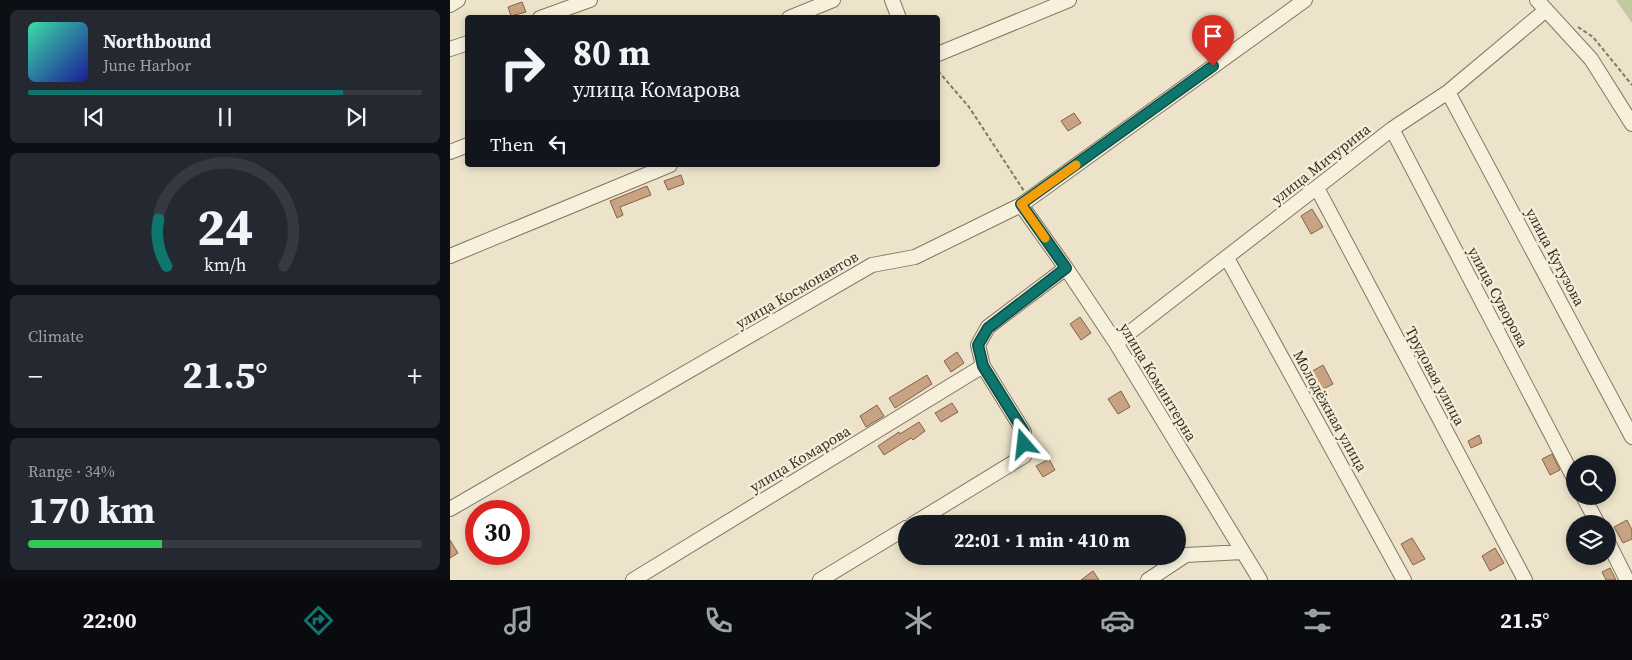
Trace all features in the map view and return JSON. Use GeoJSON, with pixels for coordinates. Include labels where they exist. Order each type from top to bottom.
{"type":"FeatureCollection","features":[{"type":"Feature","properties":{"kind":"street"},"geometry":{"type":"LineString","coordinates":[[450,5],[458,0]]}},
{"type":"Feature","properties":{"kind":"street"},"geometry":{"type":"LineString","coordinates":[[548,15],[590,0]]}},
{"type":"Feature","properties":{"kind":"street"},"geometry":{"type":"LineString","coordinates":[[796,15],[834,0]]}},
{"type":"Feature","properties":{"kind":"street"},"geometry":{"type":"LineString","coordinates":[[892,0],[898,15]]}},
{"type":"Feature","properties":{"kind":"street"},"geometry":{"type":"LineString","coordinates":[[940,53],[1069,0]]}},
{"type":"Feature","properties":{"kind":"street","name":"улица Космонавтов"},"geometry":{"type":"LineString","coordinates":[[450,509],[872,265],[915,257],[1025,202],[1305,0]]}},
{"type":"Feature","properties":{"kind":"street"},"geometry":{"type":"LineString","coordinates":[[1541,5],[1591,58],[1632,124]]}},
{"type":"Feature","properties":{"kind":"street","name":"улица Мичурина"},"geometry":{"type":"LineString","coordinates":[[1116,343],[1392,129],[1448,92],[1541,5]]}},
{"type":"Feature","properties":{"kind":"street"},"geometry":{"type":"LineString","coordinates":[[450,49],[465,44]]}},
{"type":"Feature","properties":{"kind":"street","name":"улица Кутузова"},"geometry":{"type":"LineString","coordinates":[[1448,92],[1632,437]]}},
{"type":"Feature","properties":{"kind":"street","name":"улица Суворова"},"geometry":{"type":"LineString","coordinates":[[1392,129],[1566,463]]}},
{"type":"Feature","properties":{"kind":"street"},"geometry":{"type":"LineString","coordinates":[[450,152],[465,146]]}},
{"type":"Feature","properties":{"kind":"street"},"geometry":{"type":"LineString","coordinates":[[450,256],[665,167]]}},
{"type":"Feature","properties":{"kind":"street","name":"Трудовая улица"},"geometry":{"type":"LineString","coordinates":[[1316,188],[1525,580]]}},
{"type":"Feature","properties":{"kind":"street","name":"улица Коминтерна"},"geometry":{"type":"LineString","coordinates":[[1025,202],[1116,343],[1260,580]]}},
{"type":"Feature","properties":{"kind":"street","name":"Молодёжная улица"},"geometry":{"type":"LineString","coordinates":[[1227,258],[1404,580]]}},
{"type":"Feature","properties":{"kind":"street"},"geometry":{"type":"LineString","coordinates":[[928,515],[1024,456],[1024,432],[983,366],[978,345],[988,328],[1066,268]]}},
{"type":"Feature","properties":{"kind":"street","name":"улица Комарова"},"geometry":{"type":"LineString","coordinates":[[633,580],[983,366]]}},
{"type":"Feature","properties":{"kind":"street"},"geometry":{"type":"LineString","coordinates":[[820,580],[898,533]]}},
{"type":"Feature","properties":{"kind":"street"},"geometry":{"type":"LineString","coordinates":[[1148,580],[1186,555],[1243,552]]}},
{"type":"Feature","properties":{"kind":"street"},"geometry":{"type":"LineString","coordinates":[[1616,558],[1627,580]]}},
{"type":"Feature","properties":{"kind":"path"},"geometry":{"type":"LineString","coordinates":[[940,73],[969,107],[1025,202]]}},
{"type":"Feature","properties":{"kind":"green space"},"geometry":{"type":"Polygon","coordinates":[[[1616,0],[1632,0],[1632,23],[1616,0]]]}},
{"type":"Feature","properties":{"kind":"building"},"geometry":{"type":"Polygon","coordinates":[[[522,2],[526,12],[511,15],[508,7],[522,2]]]}},
{"type":"Feature","properties":{"kind":"building"},"geometry":{"type":"Polygon","coordinates":[[[1074,113],[1081,123],[1068,131],[1061,121],[1074,113]]]}},
{"type":"Feature","properties":{"kind":"building"},"geometry":{"type":"Polygon","coordinates":[[[681,175],[684,184],[668,190],[664,181],[681,175]]]}},
{"type":"Feature","properties":{"kind":"building"},"geometry":{"type":"Polygon","coordinates":[[[647,186],[651,195],[620,207],[623,215],[617,218],[610,201],[647,186]]]}},
{"type":"Feature","properties":{"kind":"building"},"geometry":{"type":"Polygon","coordinates":[[[1312,209],[1323,227],[1311,234],[1301,216],[1312,209]]]}},
{"type":"Feature","properties":{"kind":"building"},"geometry":{"type":"Polygon","coordinates":[[[1080,317],[1091,333],[1081,340],[1070,324],[1080,317]]]}},
{"type":"Feature","properties":{"kind":"building"},"geometry":{"type":"Polygon","coordinates":[[[957,352],[964,363],[951,372],[944,361],[957,352]]]}},
{"type":"Feature","properties":{"kind":"building"},"geometry":{"type":"Polygon","coordinates":[[[1323,365],[1333,384],[1319,391],[1309,373],[1323,365]]]}},
{"type":"Feature","properties":{"kind":"building"},"geometry":{"type":"Polygon","coordinates":[[[927,375],[932,384],[895,408],[889,398],[927,375]]]}},
{"type":"Feature","properties":{"kind":"building"},"geometry":{"type":"Polygon","coordinates":[[[1121,391],[1130,407],[1118,414],[1108,399],[1121,391]]]}},
{"type":"Feature","properties":{"kind":"building"},"geometry":{"type":"Polygon","coordinates":[[[952,403],[958,412],[941,422],[935,413],[952,403]]]}},
{"type":"Feature","properties":{"kind":"building"},"geometry":{"type":"Polygon","coordinates":[[[877,405],[884,416],[866,427],[860,416],[877,405]]]}},
{"type":"Feature","properties":{"kind":"building"},"geometry":{"type":"Polygon","coordinates":[[[919,422],[925,431],[913,440],[911,438],[884,455],[878,446],[919,422]]]}},
{"type":"Feature","properties":{"kind":"building"},"geometry":{"type":"Polygon","coordinates":[[[1479,435],[1482,443],[1471,448],[1468,441],[1479,435]]]}},
{"type":"Feature","properties":{"kind":"building"},"geometry":{"type":"Polygon","coordinates":[[[1552,454],[1560,470],[1550,475],[1542,459],[1552,454]]]}},
{"type":"Feature","properties":{"kind":"building"},"geometry":{"type":"Polygon","coordinates":[[[1049,459],[1055,470],[1043,477],[1036,466],[1049,459]]]}},
{"type":"Feature","properties":{"kind":"building"},"geometry":{"type":"Polygon","coordinates":[[[1627,520],[1632,530],[1632,539],[1623,543],[1616,531],[1616,526],[1627,520]]]}},
{"type":"Feature","properties":{"kind":"building"},"geometry":{"type":"Polygon","coordinates":[[[1412,538],[1425,559],[1413,565],[1401,544],[1412,538]]]}},
{"type":"Feature","properties":{"kind":"building"},"geometry":{"type":"Polygon","coordinates":[[[450,540],[458,553],[450,558],[450,540]]]}},
{"type":"Feature","properties":{"kind":"building"},"geometry":{"type":"Polygon","coordinates":[[[1495,548],[1504,563],[1490,571],[1482,556],[1495,548]]]}},
{"type":"Feature","properties":{"kind":"building"},"geometry":{"type":"Polygon","coordinates":[[[1610,568],[1616,580],[1606,580],[1602,572],[1610,568]]]}},
{"type":"Feature","properties":{"kind":"building"},"geometry":{"type":"Polygon","coordinates":[[[1093,571],[1099,580],[1081,580],[1093,571]]]}},
{"type":"Feature","properties":{"kind":"slow traffic"},"geometry":{"type":"LineString","coordinates":[[1045,238],[1021,204],[1076,165]]}},
{"type":"Feature","properties":{"kind":"route"},"geometry":{"type":"LineString","coordinates":[[1024,444],[1024,432],[983,366],[978,345],[988,328],[1066,268],[1021,204],[1213,66]]}}]}
